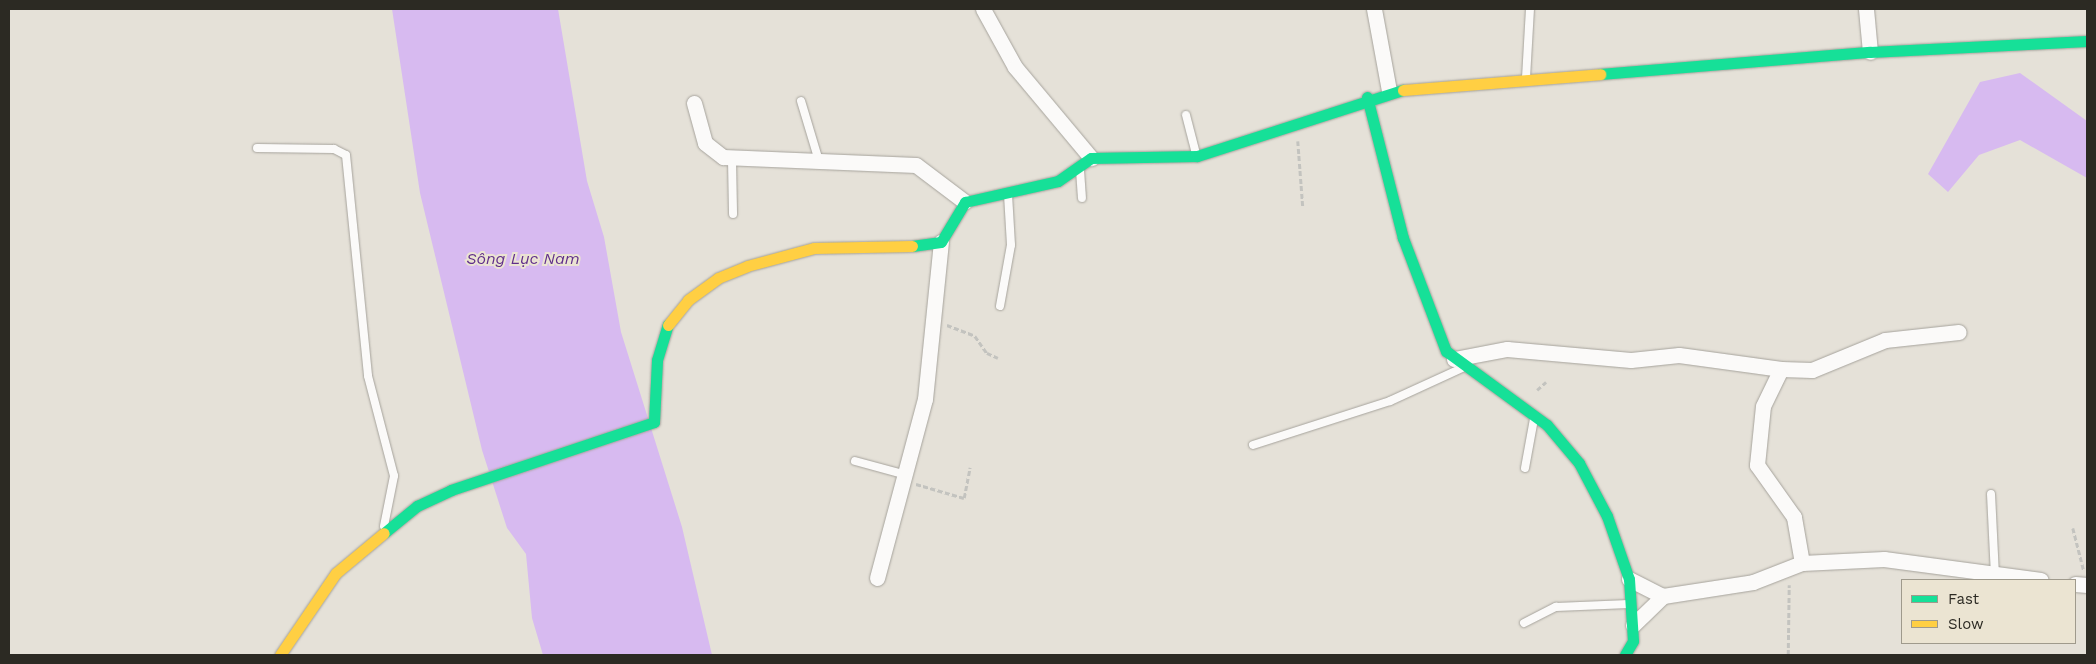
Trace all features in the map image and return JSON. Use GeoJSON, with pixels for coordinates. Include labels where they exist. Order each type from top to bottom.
{"type":"FeatureCollection","features":[{"type":"Feature","properties":{"kind":"street"},"geometry":{"type":"LineString","coordinates":[[983,9],[1015,67],[1091,158]]}},
{"type":"Feature","properties":{"kind":"street"},"geometry":{"type":"LineString","coordinates":[[1374,9],[1389,91]]}},
{"type":"Feature","properties":{"kind":"street"},"geometry":{"type":"LineString","coordinates":[[1866,9],[1870,52]]}},
{"type":"Feature","properties":{"kind":"street"},"geometry":{"type":"LineString","coordinates":[[694,103],[707,147],[732,160],[916,165],[965,202],[1008,194],[1058,181],[1080,168],[1091,158],[1197,156],[1389,91],[1526,78],[1870,52],[2087,41]]}},
{"type":"Feature","properties":{"kind":"street"},"geometry":{"type":"LineString","coordinates":[[1367,97],[1403,238],[1436,331],[1459,363],[1535,414],[1579,463],[1607,516],[1629,579],[1635,650],[1626,655]]}},
{"type":"Feature","properties":{"kind":"street"},"geometry":{"type":"LineString","coordinates":[[877,578],[902,477],[925,399],[932,315],[941,242],[965,202]]}},
{"type":"Feature","properties":{"kind":"street"},"geometry":{"type":"LineString","coordinates":[[280,655],[336,573],[432,498],[646,428],[657,413],[657,360],[668,324],[688,300],[718,278],[814,248],[926,247],[941,242]]}},
{"type":"Feature","properties":{"kind":"street"},"geometry":{"type":"LineString","coordinates":[[1459,363],[1507,349],[1631,360],[1679,355],[1754,362],[1781,369],[1812,370],[1885,340],[1959,332]]}},
{"type":"Feature","properties":{"kind":"street"},"geometry":{"type":"LineString","coordinates":[[1781,369],[1763,406],[1756,459],[1794,517],[1795,565]]}},
{"type":"Feature","properties":{"kind":"street"},"geometry":{"type":"LineString","coordinates":[[1629,579],[1662,596],[1753,582],[1795,565],[1884,559],[2032,579]]}},
{"type":"Feature","properties":{"kind":"street"},"geometry":{"type":"LineString","coordinates":[[1633,625],[1662,596]]}},
{"type":"Feature","properties":{"kind":"lane"},"geometry":{"type":"LineString","coordinates":[[1526,78],[1530,9]]}},
{"type":"Feature","properties":{"kind":"lane"},"geometry":{"type":"LineString","coordinates":[[801,101],[819,163]]}},
{"type":"Feature","properties":{"kind":"lane"},"geometry":{"type":"LineString","coordinates":[[1186,115],[1197,156]]}},
{"type":"Feature","properties":{"kind":"lane"},"geometry":{"type":"LineString","coordinates":[[257,148],[334,149],[346,155],[368,376],[395,484],[383,536]]}},
{"type":"Feature","properties":{"kind":"lane"},"geometry":{"type":"LineString","coordinates":[[732,160],[733,214]]}},
{"type":"Feature","properties":{"kind":"lane"},"geometry":{"type":"LineString","coordinates":[[1080,168],[1082,198]]}},
{"type":"Feature","properties":{"kind":"lane"},"geometry":{"type":"LineString","coordinates":[[1000,306],[1011,245],[1008,194]]}},
{"type":"Feature","properties":{"kind":"lane"},"geometry":{"type":"LineString","coordinates":[[1253,445],[1390,401],[1459,363]]}},
{"type":"Feature","properties":{"kind":"lane"},"geometry":{"type":"LineString","coordinates":[[1525,468],[1535,414]]}},
{"type":"Feature","properties":{"kind":"lane"},"geometry":{"type":"LineString","coordinates":[[855,461],[902,477]]}},
{"type":"Feature","properties":{"kind":"lane"},"geometry":{"type":"LineString","coordinates":[[1991,494],[1994,575]]}},
{"type":"Feature","properties":{"kind":"lane"},"geometry":{"type":"LineString","coordinates":[[1524,623],[1556,607],[1631,604]]}},
{"type":"Feature","properties":{"kind":"path"},"geometry":{"type":"LineString","coordinates":[[1296,122],[1303,207]]}},
{"type":"Feature","properties":{"kind":"path"},"geometry":{"type":"LineString","coordinates":[[932,315],[975,336],[987,352],[998,358]]}},
{"type":"Feature","properties":{"kind":"path"},"geometry":{"type":"LineString","coordinates":[[902,477],[964,498],[970,468]]}},
{"type":"Feature","properties":{"kind":"path"},"geometry":{"type":"LineString","coordinates":[[2073,528],[2082,585]]}},
{"type":"Feature","properties":{"kind":"path"},"geometry":{"type":"LineString","coordinates":[[1788,655],[1795,565]]}},
{"type":"Feature","properties":{"kind":"water","name":"Sông Lục Nam"},"geometry":{"type":"Polygon","coordinates":[[[392,9],[558,9],[587,181],[604,237],[621,332],[682,527],[712,655],[543,655],[532,618],[526,554],[507,528],[482,450],[420,193],[392,9]]]}},
{"type":"Feature","properties":{"kind":"water"},"geometry":{"type":"Polygon","coordinates":[[[2020,73],[2087,121],[2087,178],[2020,140],[1979,155],[1948,192],[1928,174],[1980,82],[2020,73]]]}},
{"type":"Feature","properties":{"kind":"traffic: fast"},"geometry":{"type":"LineString","coordinates":[[1600,74],[1870,52],[2087,41]]}},
{"type":"Feature","properties":{"kind":"traffic: fast"},"geometry":{"type":"LineString","coordinates":[[912,246],[941,242],[965,202],[1058,181],[1091,158],[1197,156],[1403,90]]}},
{"type":"Feature","properties":{"kind":"traffic: fast"},"geometry":{"type":"LineString","coordinates":[[1367,97],[1403,238],[1446,351],[1547,425],[1579,463],[1607,516],[1629,579],[1633,641],[1625,655]]}},
{"type":"Feature","properties":{"kind":"traffic: fast"},"geometry":{"type":"LineString","coordinates":[[384,533],[417,506],[451,490],[654,422],[657,360],[668,325]]}},
{"type":"Feature","properties":{"kind":"traffic: slow"},"geometry":{"type":"LineString","coordinates":[[1403,90],[1600,74]]}},
{"type":"Feature","properties":{"kind":"traffic: slow"},"geometry":{"type":"LineString","coordinates":[[668,325],[688,300],[718,278],[747,266],[814,248],[912,246]]}},
{"type":"Feature","properties":{"kind":"traffic: slow"},"geometry":{"type":"LineString","coordinates":[[280,655],[336,573],[384,533]]}}]}
